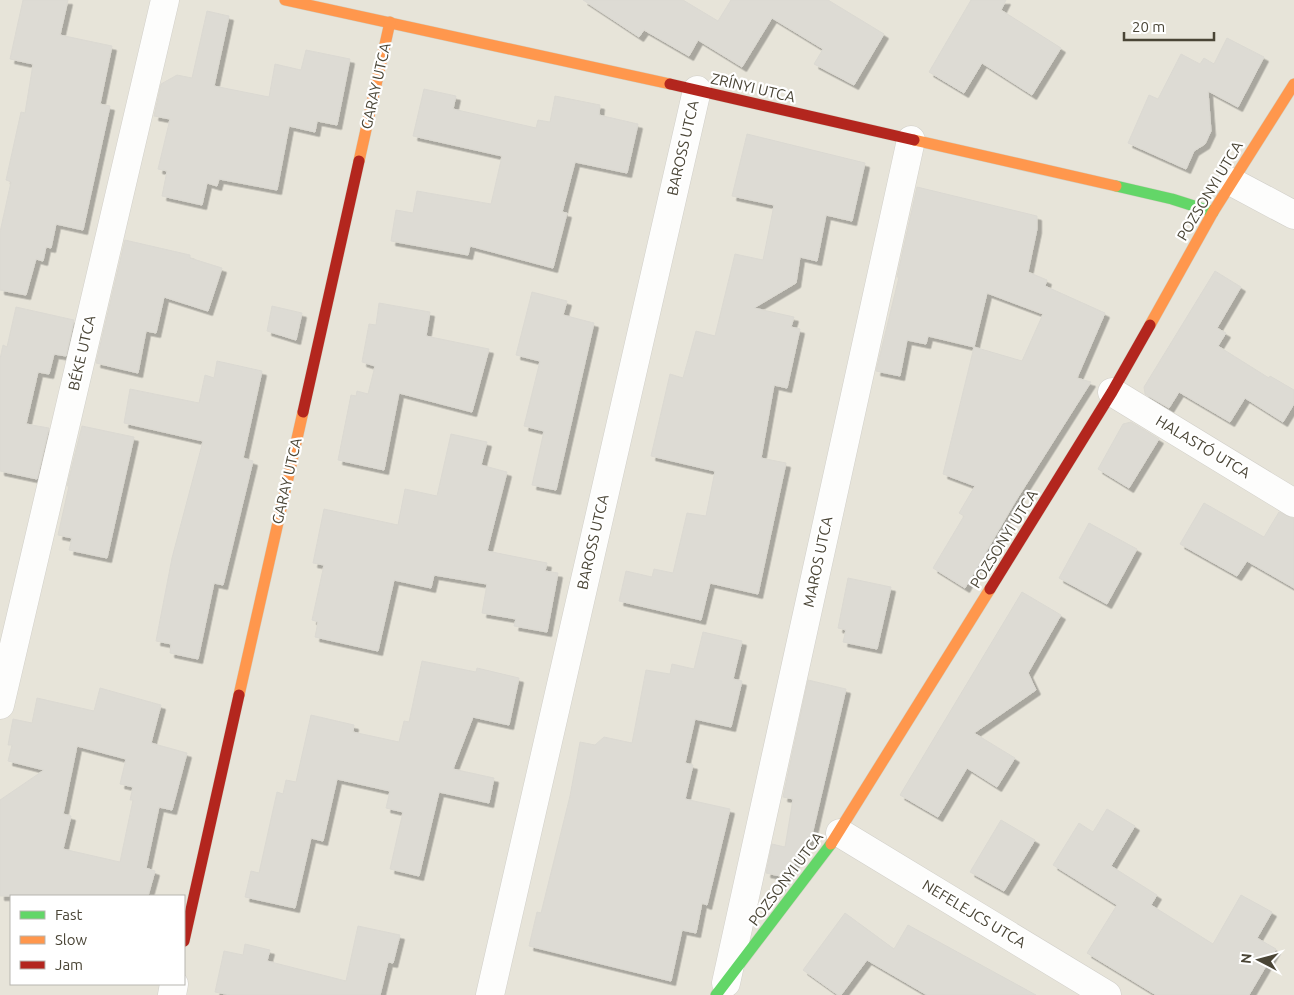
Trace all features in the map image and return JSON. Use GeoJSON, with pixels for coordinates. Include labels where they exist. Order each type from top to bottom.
{"type":"FeatureCollection","features":[{"type":"Feature","properties":{"kind":"street","name":"BÉKE UTCA"},"geometry":{"type":"LineString","coordinates":[[0,705],[165,0]]}},
{"type":"Feature","properties":{"kind":"street","name":"ZRÍNYI UTCA"},"geometry":{"type":"LineString","coordinates":[[285,0],[697,90],[1172,200],[1212,212]]}},
{"type":"Feature","properties":{"kind":"street","name":"GARAY UTCA"},"geometry":{"type":"LineString","coordinates":[[185,937],[390,22]]}},
{"type":"Feature","properties":{"kind":"street","name":"POZSONYI UTCA"},"geometry":{"type":"LineString","coordinates":[[721,989],[840,832],[1112,392],[1212,212],[1294,84]]}},
{"type":"Feature","properties":{"kind":"street","name":"BAROSS UTCA"},"geometry":{"type":"LineString","coordinates":[[490,995],[697,90]]}},
{"type":"Feature","properties":{"kind":"street","name":"MAROS UTCA"},"geometry":{"type":"LineString","coordinates":[[721,989],[911,140]]}},
{"type":"Feature","properties":{"kind":"street"},"geometry":{"type":"LineString","coordinates":[[1232,182],[1294,215]]}},
{"type":"Feature","properties":{"kind":"street","name":"HALASTÓ UTCA"},"geometry":{"type":"LineString","coordinates":[[1112,392],[1294,503]]}},
{"type":"Feature","properties":{"kind":"street","name":"NEFELEJCS UTCA"},"geometry":{"type":"LineString","coordinates":[[840,832],[1107,995]]}},
{"type":"Feature","properties":{"kind":"shaded area"},"geometry":{"type":"Polygon","coordinates":[[[0,0],[1294,0],[1294,995],[0,995],[0,0]]]}},
{"type":"Feature","properties":{"kind":"building"},"geometry":{"type":"Polygon","coordinates":[[[23,0],[68,0],[60,35],[112,46],[100,104],[110,106],[83,230],[56,224],[51,248],[46,247],[43,261],[36,259],[26,295],[0,290],[0,232],[11,182],[6,180],[21,112],[25,113],[33,64],[10,59],[23,0]]]}},
{"type":"Feature","properties":{"kind":"building"},"geometry":{"type":"Polygon","coordinates":[[[583,0],[683,0],[718,21],[731,0],[828,0],[884,34],[854,85],[814,64],[823,49],[772,18],[742,67],[698,40],[689,56],[644,30],[639,37],[583,0]]]}},
{"type":"Feature","properties":{"kind":"building"},"geometry":{"type":"Polygon","coordinates":[[[971,0],[1006,0],[1001,10],[1061,48],[1032,95],[982,63],[964,93],[929,72],[971,0]]]}},
{"type":"Feature","properties":{"kind":"building"},"geometry":{"type":"Polygon","coordinates":[[[207,11],[229,16],[214,86],[269,97],[275,64],[301,70],[306,50],[350,59],[337,125],[317,121],[315,132],[289,126],[277,190],[219,179],[217,186],[207,183],[202,205],[162,196],[167,171],[158,169],[170,119],[154,116],[161,84],[177,75],[192,78],[207,11]]]}},
{"type":"Feature","properties":{"kind":"building"},"geometry":{"type":"Polygon","coordinates":[[[1227,38],[1264,57],[1238,107],[1208,91],[1211,131],[1205,144],[1194,151],[1186,169],[1128,143],[1149,95],[1158,99],[1181,54],[1200,64],[1204,58],[1214,64],[1227,38]]]}},
{"type":"Feature","properties":{"kind":"building"},"geometry":{"type":"Polygon","coordinates":[[[424,89],[456,96],[453,109],[536,128],[538,120],[550,122],[555,96],[600,105],[599,115],[638,124],[627,173],[575,162],[562,212],[567,213],[553,268],[470,246],[468,255],[391,241],[396,210],[413,213],[417,191],[491,204],[502,156],[413,136],[424,89]]]}},
{"type":"Feature","properties":{"kind":"building"},"geometry":{"type":"Polygon","coordinates":[[[747,134],[865,163],[852,221],[826,215],[817,261],[800,257],[796,283],[754,308],[794,317],[791,327],[800,329],[787,388],[774,385],[761,458],[786,463],[758,594],[710,583],[701,620],[619,601],[626,571],[652,577],[654,569],[673,573],[687,513],[706,516],[715,471],[651,456],[670,374],[683,378],[696,331],[715,336],[735,254],[763,260],[774,205],[732,196],[747,134]]]}},
{"type":"Feature","properties":{"kind":"building"},"geometry":{"type":"Polygon","coordinates":[[[917,187],[1037,216],[1037,229],[1028,272],[1047,280],[1045,286],[1105,313],[1077,378],[1091,382],[1015,502],[965,588],[933,568],[964,516],[959,513],[975,486],[943,474],[974,347],[928,336],[926,344],[907,340],[900,376],[876,371],[899,277],[897,277],[917,187]],[[987,293],[974,347],[1022,361],[1043,314],[987,293]]]}},
{"type":"Feature","properties":{"kind":"building"},"geometry":{"type":"Polygon","coordinates":[[[125,240],[190,255],[190,258],[222,268],[208,311],[164,297],[156,333],[146,331],[138,373],[96,363],[125,240]]]}},
{"type":"Feature","properties":{"kind":"building"},"geometry":{"type":"Polygon","coordinates":[[[1215,271],[1241,287],[1217,328],[1226,333],[1218,346],[1269,378],[1270,376],[1294,390],[1294,404],[1283,422],[1245,398],[1230,422],[1179,392],[1169,408],[1145,394],[1144,387],[1215,271]]]}},
{"type":"Feature","properties":{"kind":"building"},"geometry":{"type":"Polygon","coordinates":[[[532,292],[567,301],[563,315],[594,323],[556,490],[532,485],[544,431],[524,426],[540,361],[516,355],[532,292]]]}},
{"type":"Feature","properties":{"kind":"building"},"geometry":{"type":"Polygon","coordinates":[[[379,303],[430,312],[426,336],[489,349],[472,412],[399,393],[384,470],[338,460],[351,395],[356,396],[357,391],[368,394],[375,366],[362,362],[369,324],[376,325],[379,303]]]}},
{"type":"Feature","properties":{"kind":"building"},"geometry":{"type":"Polygon","coordinates":[[[272,306],[302,313],[296,340],[267,331],[272,306]]]}},
{"type":"Feature","properties":{"kind":"building"},"geometry":{"type":"Polygon","coordinates":[[[16,307],[74,320],[66,356],[54,354],[49,374],[38,372],[26,424],[49,428],[37,479],[0,471],[0,359],[3,345],[7,347],[16,307]]]}},
{"type":"Feature","properties":{"kind":"building"},"geometry":{"type":"Polygon","coordinates":[[[217,361],[262,371],[243,458],[253,461],[223,585],[214,583],[198,659],[170,653],[171,644],[156,641],[172,558],[203,441],[124,423],[130,389],[199,403],[205,375],[214,378],[217,361]]]}},
{"type":"Feature","properties":{"kind":"building"},"geometry":{"type":"Polygon","coordinates":[[[1131,422],[1159,439],[1129,488],[1098,469],[1123,424],[1131,422]]]}},
{"type":"Feature","properties":{"kind":"building"},"geometry":{"type":"Polygon","coordinates":[[[82,426],[134,437],[107,558],[69,550],[72,538],[58,535],[69,486],[67,486],[82,426]]]}},
{"type":"Feature","properties":{"kind":"building"},"geometry":{"type":"Polygon","coordinates":[[[451,434],[487,442],[481,465],[507,472],[487,551],[547,563],[545,571],[558,573],[547,632],[514,626],[516,619],[482,613],[487,584],[434,575],[431,588],[394,580],[378,651],[315,637],[318,622],[312,620],[324,565],[313,563],[324,509],[398,525],[405,489],[437,496],[451,434]]]}},
{"type":"Feature","properties":{"kind":"building"},"geometry":{"type":"Polygon","coordinates":[[[1204,503],[1264,537],[1279,512],[1294,519],[1294,588],[1247,561],[1237,576],[1180,544],[1204,503]]]}},
{"type":"Feature","properties":{"kind":"building"},"geometry":{"type":"Polygon","coordinates":[[[1089,523],[1137,549],[1107,604],[1059,578],[1089,523]]]}},
{"type":"Feature","properties":{"kind":"building"},"geometry":{"type":"Polygon","coordinates":[[[848,578],[891,587],[877,649],[843,642],[846,630],[838,628],[848,578]]]}},
{"type":"Feature","properties":{"kind":"building"},"geometry":{"type":"Polygon","coordinates":[[[1022,592],[1061,615],[1028,673],[1036,690],[974,733],[1015,758],[997,787],[967,768],[938,817],[900,795],[1022,592]]]}},
{"type":"Feature","properties":{"kind":"building"},"geometry":{"type":"Polygon","coordinates":[[[703,632],[742,641],[733,679],[742,681],[731,727],[695,719],[685,763],[693,765],[685,799],[730,809],[707,905],[702,903],[696,933],[682,930],[671,981],[529,946],[537,912],[541,913],[570,796],[580,742],[595,745],[604,737],[632,743],[646,670],[670,674],[672,664],[694,669],[703,632]]]}},
{"type":"Feature","properties":{"kind":"building"},"geometry":{"type":"Polygon","coordinates":[[[422,661],[476,672],[477,668],[519,678],[509,725],[473,717],[453,769],[494,778],[489,803],[439,792],[419,876],[390,869],[403,812],[386,808],[390,791],[337,779],[323,841],[311,838],[295,908],[245,897],[251,871],[259,873],[277,792],[283,794],[286,780],[296,782],[311,715],[354,725],[353,732],[399,742],[404,721],[409,722],[422,661]]]}},
{"type":"Feature","properties":{"kind":"building"},"geometry":{"type":"Polygon","coordinates":[[[808,680],[846,689],[812,835],[779,888],[780,876],[766,873],[772,844],[785,847],[793,799],[783,797],[808,680]]]}},
{"type":"Feature","properties":{"kind":"building"},"geometry":{"type":"Polygon","coordinates":[[[100,688],[161,705],[151,743],[187,753],[172,810],[159,807],[146,868],[155,871],[148,895],[0,896],[0,800],[44,770],[8,761],[12,745],[8,745],[13,719],[32,723],[37,698],[94,711],[100,688]],[[77,746],[63,814],[71,816],[63,849],[120,862],[133,800],[130,800],[133,787],[120,784],[126,759],[77,746]]]}},
{"type":"Feature","properties":{"kind":"building"},"geometry":{"type":"Polygon","coordinates":[[[1107,809],[1135,826],[1111,866],[1157,895],[1151,905],[1213,944],[1241,895],[1272,912],[1257,938],[1276,949],[1249,995],[1156,995],[1087,953],[1117,905],[1053,865],[1079,823],[1093,832],[1107,809]]]}},
{"type":"Feature","properties":{"kind":"building"},"geometry":{"type":"Polygon","coordinates":[[[1001,820],[1035,840],[1004,891],[970,872],[1001,820]]]}},
{"type":"Feature","properties":{"kind":"building"},"geometry":{"type":"Polygon","coordinates":[[[845,913],[894,949],[908,925],[1036,995],[927,995],[867,960],[841,995],[838,995],[803,970],[845,913]]]}},
{"type":"Feature","properties":{"kind":"building"},"geometry":{"type":"Polygon","coordinates":[[[358,926],[400,935],[393,963],[388,962],[380,995],[230,995],[215,992],[224,951],[243,955],[245,944],[270,950],[267,961],[346,981],[358,926]]]}},
{"type":"Feature","properties":{"kind":"traffic: fast"},"geometry":{"type":"LineString","coordinates":[[1116,186],[1172,199],[1213,212]]}},
{"type":"Feature","properties":{"kind":"traffic: fast"},"geometry":{"type":"LineString","coordinates":[[716,995],[831,844]]}},
{"type":"Feature","properties":{"kind":"traffic: slow"},"geometry":{"type":"LineString","coordinates":[[285,0],[670,84]]}},
{"type":"Feature","properties":{"kind":"traffic: slow"},"geometry":{"type":"LineString","coordinates":[[359,161],[390,22]]}},
{"type":"Feature","properties":{"kind":"traffic: slow"},"geometry":{"type":"LineString","coordinates":[[1150,325],[1213,212],[1294,84]]}},
{"type":"Feature","properties":{"kind":"traffic: slow"},"geometry":{"type":"LineString","coordinates":[[914,140],[1116,186]]}},
{"type":"Feature","properties":{"kind":"traffic: slow"},"geometry":{"type":"LineString","coordinates":[[239,695],[303,412]]}},
{"type":"Feature","properties":{"kind":"traffic: slow"},"geometry":{"type":"LineString","coordinates":[[831,844],[990,589]]}},
{"type":"Feature","properties":{"kind":"traffic: jam"},"geometry":{"type":"LineString","coordinates":[[670,84],[914,140]]}},
{"type":"Feature","properties":{"kind":"traffic: jam"},"geometry":{"type":"LineString","coordinates":[[303,412],[359,161]]}},
{"type":"Feature","properties":{"kind":"traffic: jam"},"geometry":{"type":"LineString","coordinates":[[990,589],[1112,392],[1150,325]]}},
{"type":"Feature","properties":{"kind":"traffic: jam"},"geometry":{"type":"LineString","coordinates":[[185,937],[239,695]]}}]}
